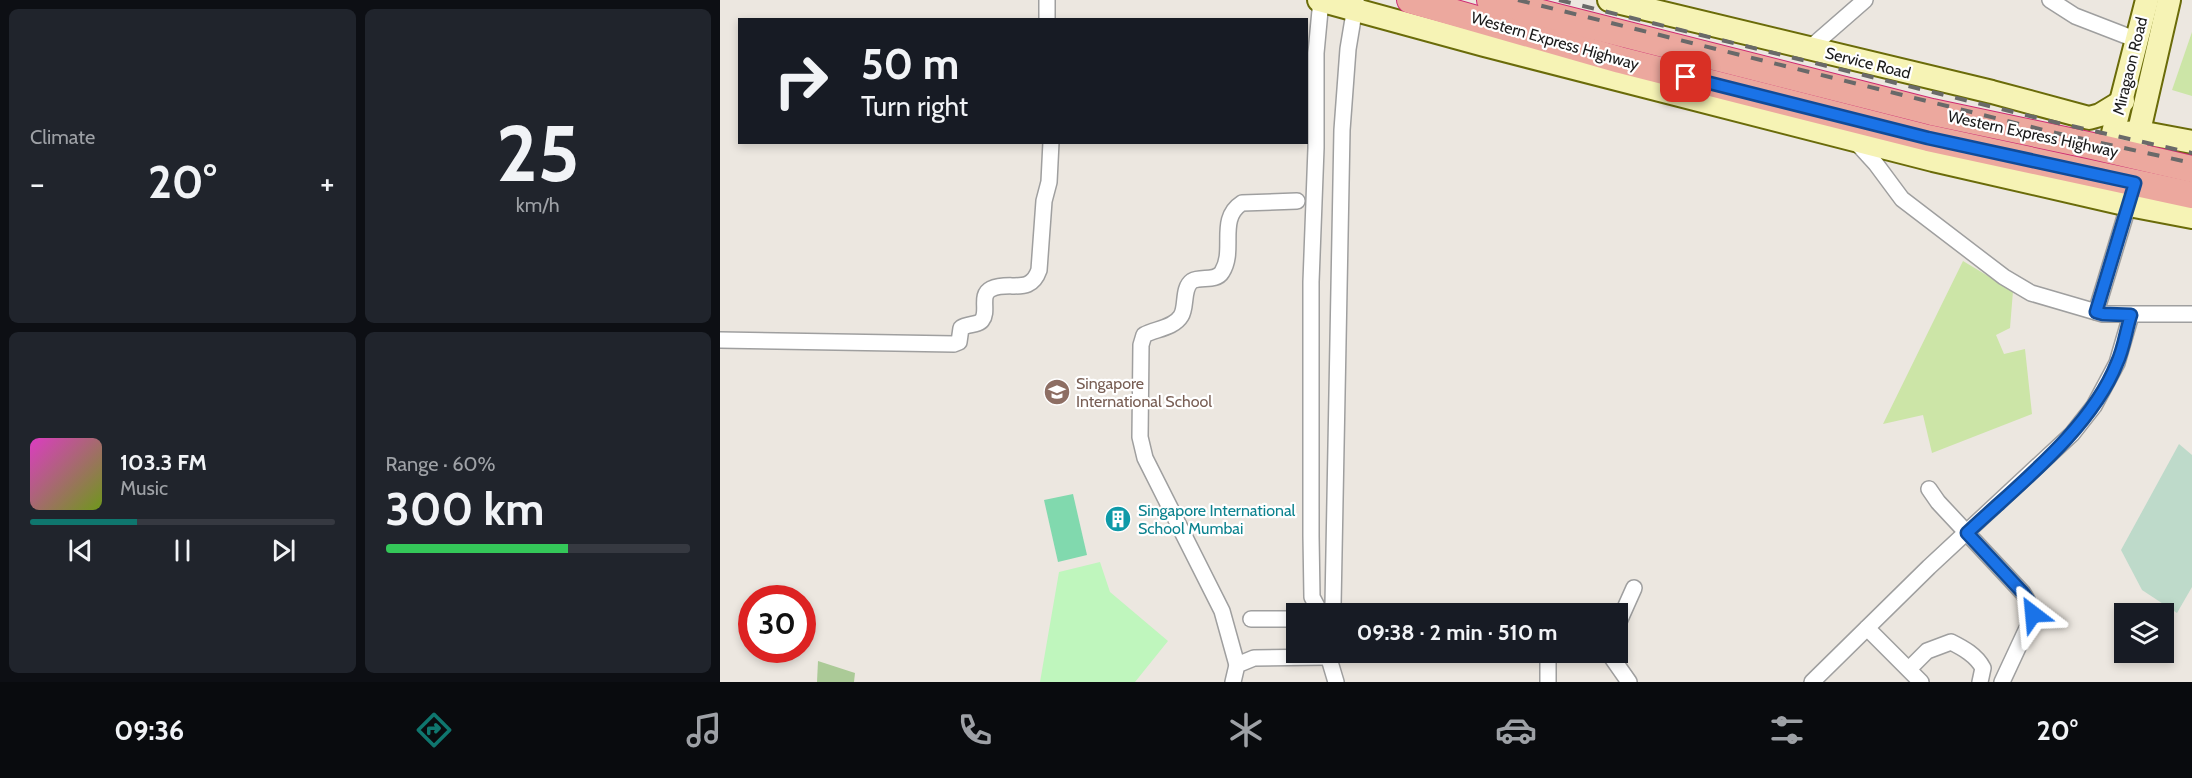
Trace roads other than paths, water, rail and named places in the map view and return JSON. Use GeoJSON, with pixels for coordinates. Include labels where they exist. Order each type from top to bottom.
{"type":"FeatureCollection","features":[{"type":"Feature","properties":{"kind":"highway","name":"Western Express Highway"},"geometry":{"type":"LineString","coordinates":[[1410,0],[1620,60],[1928,138],[2132,194],[2192,195]]}},
{"type":"Feature","properties":{"kind":"highway","name":"Western Express Highway"},"geometry":{"type":"LineString","coordinates":[[1490,0],[1932,112],[2088,145],[2136,144],[2192,169]]}},
{"type":"Feature","properties":{"kind":"main road"},"geometry":{"type":"LineString","coordinates":[[1321,0],[1356,4],[1484,45],[1934,160],[2132,194],[2192,217]]}},
{"type":"Feature","properties":{"kind":"main road","name":"Service Road"},"geometry":{"type":"LineString","coordinates":[[1609,0],[2089,118],[2100,116],[2123,100]]}},
{"type":"Feature","properties":{"kind":"main road","name":"Miragaon Road"},"geometry":{"type":"LineString","coordinates":[[2113,133],[2147,0]]}},
{"type":"Feature","properties":{"kind":"main road","name":"Miragaon Road"},"geometry":{"type":"LineString","coordinates":[[2136,144],[2169,0]]}},
{"type":"Feature","properties":{"kind":"main road"},"geometry":{"type":"LineString","coordinates":[[2088,145],[2113,133],[2136,144],[2192,142]]}},
{"type":"Feature","properties":{"kind":"street"},"geometry":{"type":"LineString","coordinates":[[1047,0],[1047,18]]}},
{"type":"Feature","properties":{"kind":"street"},"geometry":{"type":"LineString","coordinates":[[1056,0],[1056,18]]}},
{"type":"Feature","properties":{"kind":"street"},"geometry":{"type":"LineString","coordinates":[[1315,603],[1312,597],[1311,282],[1315,202],[1316,52],[1321,0]]}},
{"type":"Feature","properties":{"kind":"street"},"geometry":{"type":"LineString","coordinates":[[1810,48],[1865,0]]}},
{"type":"Feature","properties":{"kind":"street"},"geometry":{"type":"LineString","coordinates":[[2050,0],[2075,16],[2137,40]]}},
{"type":"Feature","properties":{"kind":"street"},"geometry":{"type":"LineString","coordinates":[[1333,603],[1342,130],[1348,49],[1356,4]]}},
{"type":"Feature","properties":{"kind":"street"},"geometry":{"type":"LineString","coordinates":[[1316,127],[1342,130]]}},
{"type":"Feature","properties":{"kind":"street"},"geometry":{"type":"LineString","coordinates":[[1854,140],[1876,164],[1902,199],[2004,277],[2031,293],[2103,314],[2192,314]]}},
{"type":"Feature","properties":{"kind":"street"},"geometry":{"type":"LineString","coordinates":[[1042,144],[1040,180],[1044,201]]}},
{"type":"Feature","properties":{"kind":"street"},"geometry":{"type":"LineString","coordinates":[[720,340],[954,344],[959,342],[961,328],[981,322],[987,291],[994,288],[1030,285],[1036,279],[1040,270],[1044,201],[1049,182],[1051,144]]}},
{"type":"Feature","properties":{"kind":"street"},"geometry":{"type":"LineString","coordinates":[[2096,312],[2132,194]]}},
{"type":"Feature","properties":{"kind":"street"},"geometry":{"type":"LineString","coordinates":[[1233,682],[1237,665],[1222,611],[1146,458],[1140,437],[1141,345],[1144,335],[1175,323],[1182,315],[1189,284],[1194,280],[1216,278],[1222,273],[1229,214],[1236,206],[1242,202],[1297,201],[1301,207],[1315,202]]}},
{"type":"Feature","properties":{"kind":"street"},"geometry":{"type":"LineString","coordinates":[[1812,682],[2072,434],[2094,406],[2117,363],[2131,315]]}},
{"type":"Feature","properties":{"kind":"street"},"geometry":{"type":"LineString","coordinates":[[1311,452],[1335,455]]}},
{"type":"Feature","properties":{"kind":"street"},"geometry":{"type":"LineString","coordinates":[[1929,489],[2030,603],[2033,614],[2002,682]]}},
{"type":"Feature","properties":{"kind":"street"},"geometry":{"type":"LineString","coordinates":[[1311,500],[1335,502]]}},
{"type":"Feature","properties":{"kind":"street"},"geometry":{"type":"LineString","coordinates":[[1627,603],[1634,588]]}},
{"type":"Feature","properties":{"kind":"street"},"geometry":{"type":"LineString","coordinates":[[1251,619],[1286,619]]}},
{"type":"Feature","properties":{"kind":"street"},"geometry":{"type":"LineString","coordinates":[[1867,628],[1921,682]]}},
{"type":"Feature","properties":{"kind":"street"},"geometry":{"type":"LineString","coordinates":[[1909,669],[1927,651],[1951,642],[1979,661],[1983,668],[1980,682]]}},
{"type":"Feature","properties":{"kind":"street"},"geometry":{"type":"LineString","coordinates":[[1237,665],[1254,658],[1286,657]]}},
{"type":"Feature","properties":{"kind":"street"},"geometry":{"type":"LineString","coordinates":[[1330,663],[1336,682]]}},
{"type":"Feature","properties":{"kind":"street"},"geometry":{"type":"LineString","coordinates":[[1548,663],[1548,682]]}},
{"type":"Feature","properties":{"kind":"street"},"geometry":{"type":"LineString","coordinates":[[1616,663],[1629,682]]}},
{"type":"Feature","properties":{"kind":"railway"},"geometry":{"type":"LineString","coordinates":[[1518,0],[2056,133],[2192,163]]}},
{"type":"Feature","properties":{"kind":"railway"},"geometry":{"type":"LineString","coordinates":[[1559,0],[2058,123],[2192,153]]}},
{"type":"Feature","properties":{"kind":"place","name":"Singapore International School"},"geometry":{"type":"Point","coordinates":[1057,392]}},
{"type":"Feature","properties":{"kind":"place","name":"Singapore International School Mumbai"},"geometry":{"type":"Point","coordinates":[1118,519]}}]}
